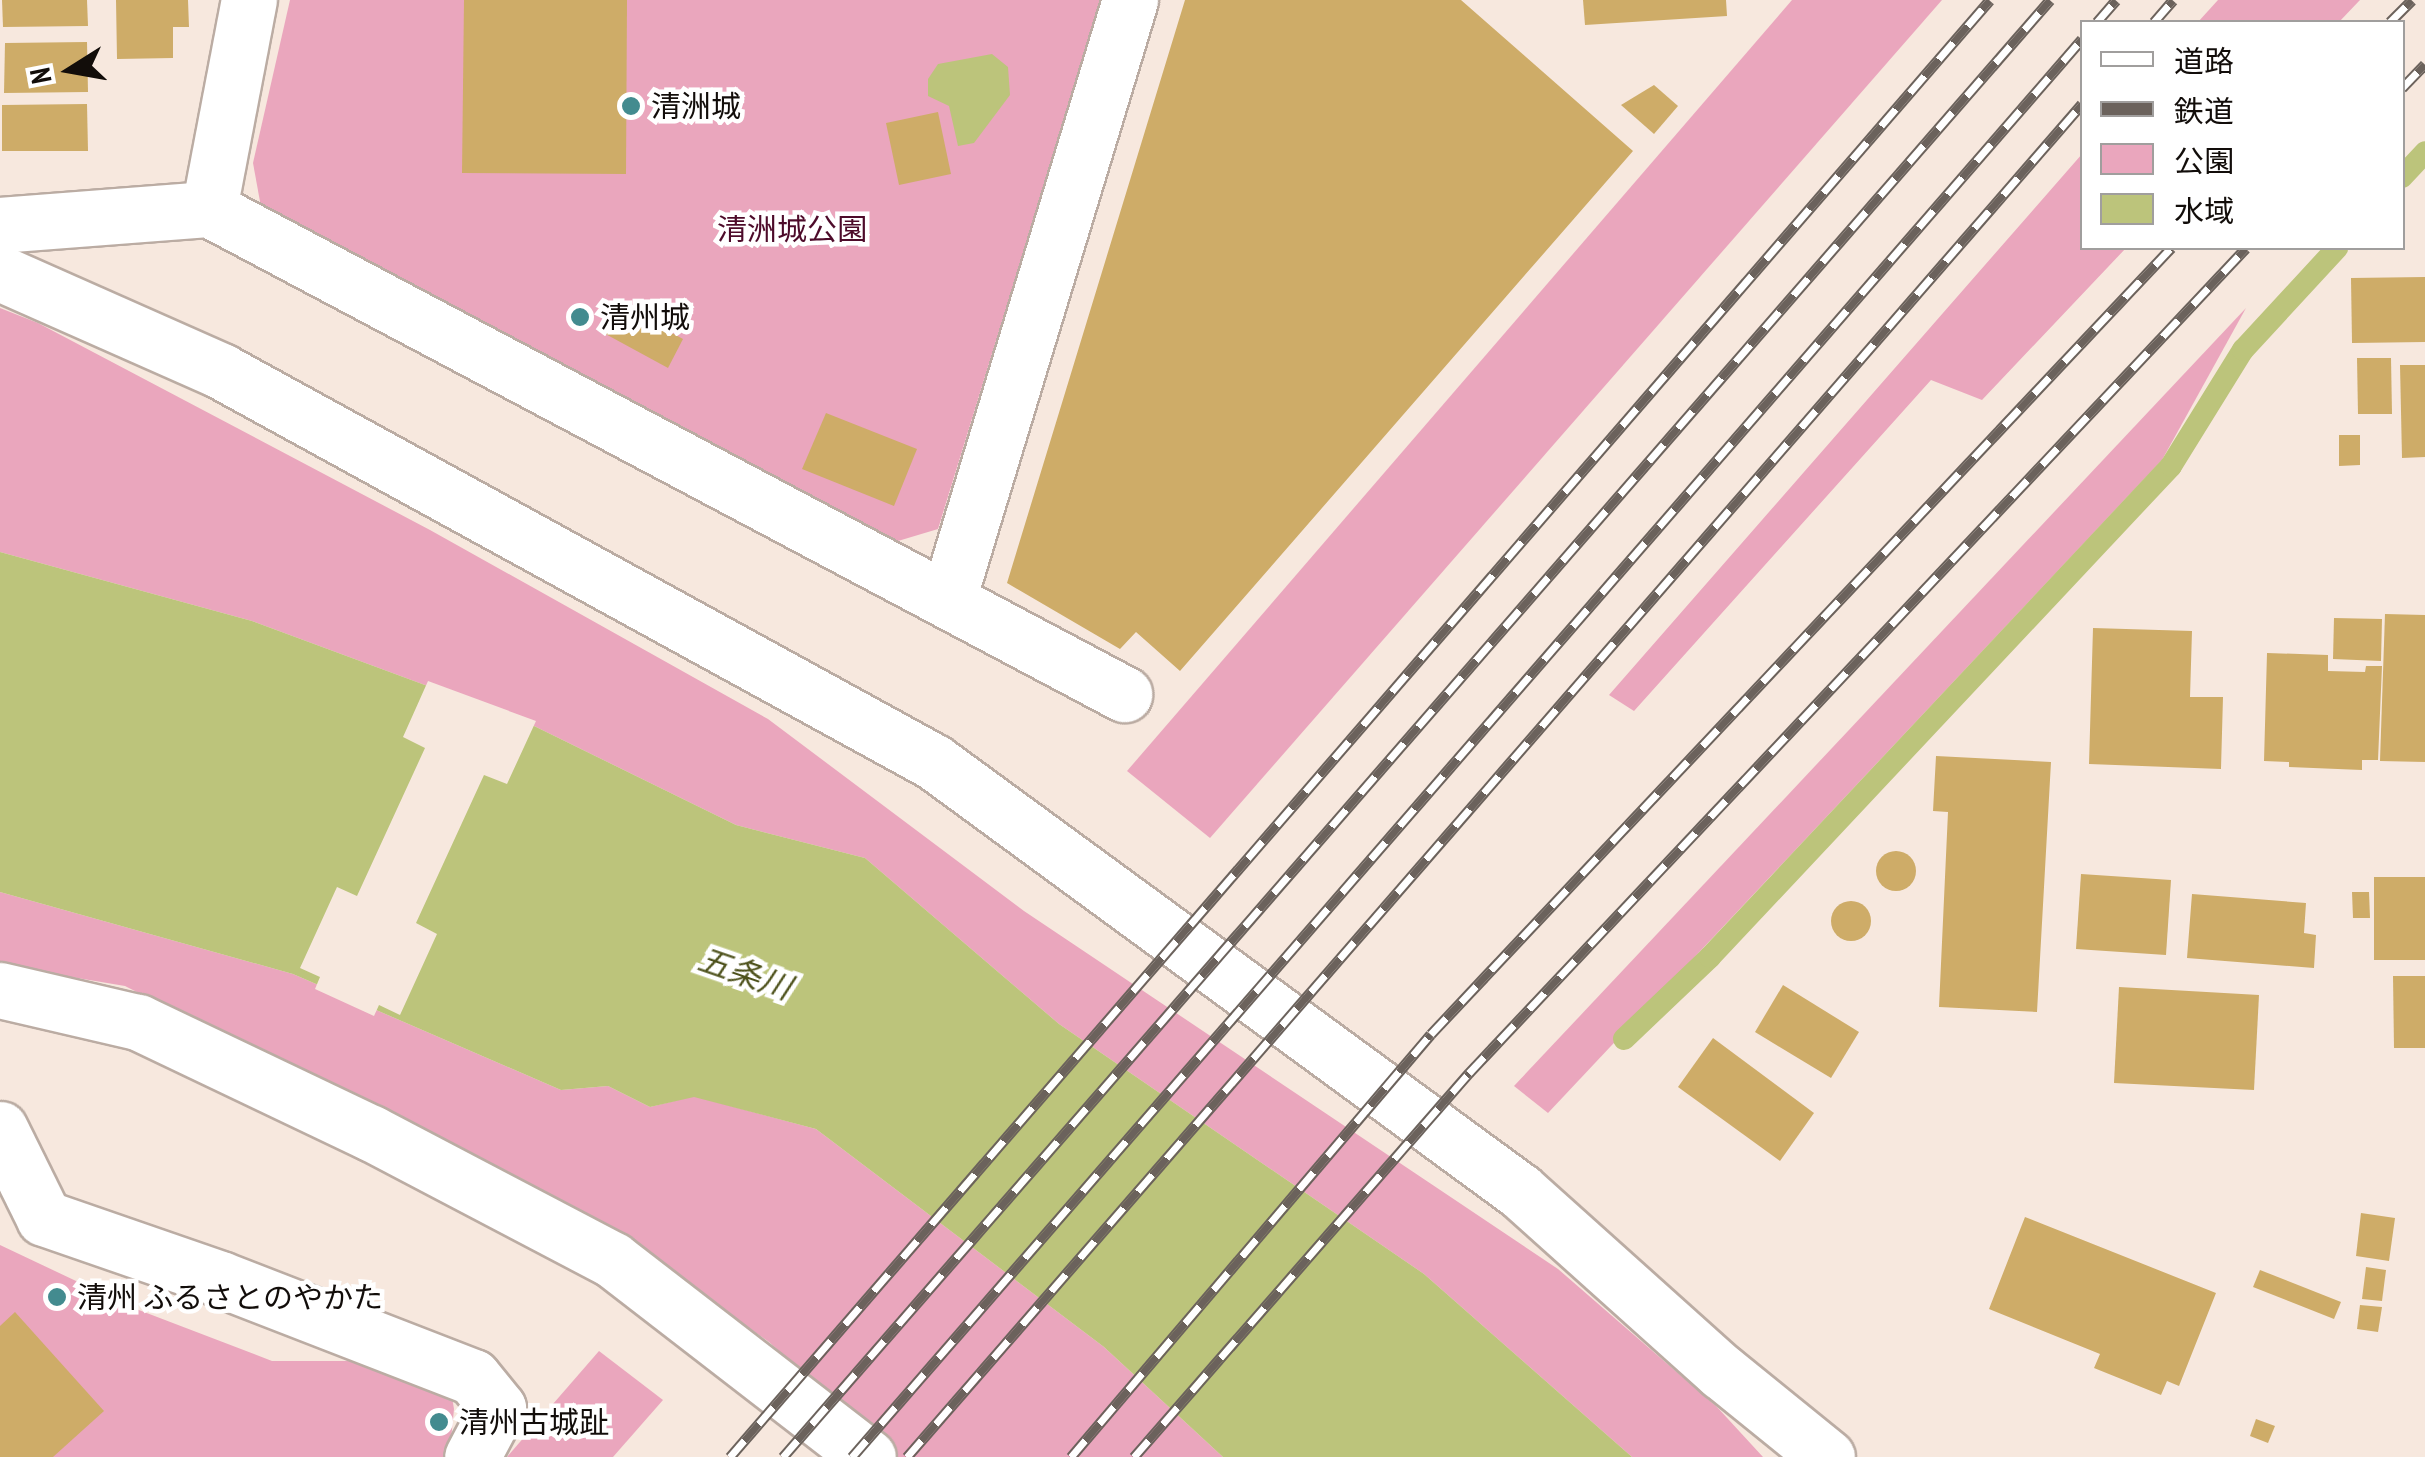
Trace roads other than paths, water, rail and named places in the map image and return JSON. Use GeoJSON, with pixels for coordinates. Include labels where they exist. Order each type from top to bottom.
{"type":"FeatureCollection","features":[{"type":"Feature","properties":{"kind":"street"},"geometry":{"type":"LineString","coordinates":[[208,209],[249,0]]}},
{"type":"Feature","properties":{"kind":"street"},"geometry":{"type":"LineString","coordinates":[[948,599],[1130,0]]}},
{"type":"Feature","properties":{"kind":"street"},"geometry":{"type":"LineString","coordinates":[[0,225],[208,209],[1124,694]]}},
{"type":"Feature","properties":{"kind":"street"},"geometry":{"type":"LineString","coordinates":[[0,273],[237,380],[934,762],[1520,1191],[1722,1372],[1827,1457]]}},
{"type":"Feature","properties":{"kind":"street"},"geometry":{"type":"LineString","coordinates":[[0,990],[138,1022],[371,1133],[613,1260],[868,1457]]}},
{"type":"Feature","properties":{"kind":"street"},"geometry":{"type":"LineString","coordinates":[[0,1129],[44,1218],[220,1278],[474,1377],[498,1408],[472,1457]]}},
{"type":"Feature","properties":{"kind":"water"},"geometry":{"type":"Polygon","coordinates":[[[992,54],[1008,67],[1010,95],[974,143],[958,146],[949,106],[928,96],[928,79],[938,64],[992,54]]]}},
{"type":"Feature","properties":{"kind":"water","name":"五条川"},"geometry":{"type":"Polygon","coordinates":[[[0,552],[252,621],[530,724],[736,825],[865,858],[1059,1024],[1424,1274],[1632,1457],[1223,1457],[1104,1347],[816,1129],[694,1097],[650,1107],[608,1086],[561,1090],[293,974],[0,892],[0,552]]]}},
{"type":"Feature","properties":{"kind":"waterway"},"geometry":{"type":"LineString","coordinates":[[2405,174],[2425,152]]}},
{"type":"Feature","properties":{"kind":"waterway"},"geometry":{"type":"LineString","coordinates":[[1624,1039],[1710,957],[2171,466],[2243,350],[2335,250]]}},
{"type":"Feature","properties":{"kind":"railway"},"geometry":{"type":"LineString","coordinates":[[730,1457],[1990,0]]}},
{"type":"Feature","properties":{"kind":"railway"},"geometry":{"type":"LineString","coordinates":[[783,1457],[2050,0]]}},
{"type":"Feature","properties":{"kind":"railway"},"geometry":{"type":"LineString","coordinates":[[2099,20],[2116,0]]}},
{"type":"Feature","properties":{"kind":"railway"},"geometry":{"type":"LineString","coordinates":[[2156,20],[2173,0]]}},
{"type":"Feature","properties":{"kind":"railway"},"geometry":{"type":"LineString","coordinates":[[2392,20],[2412,0]]}},
{"type":"Feature","properties":{"kind":"railway"},"geometry":{"type":"LineString","coordinates":[[852,1457],[2080,41]]}},
{"type":"Feature","properties":{"kind":"railway"},"geometry":{"type":"LineString","coordinates":[[2405,85],[2425,64]]}},
{"type":"Feature","properties":{"kind":"railway"},"geometry":{"type":"LineString","coordinates":[[907,1457],[2080,106]]}},
{"type":"Feature","properties":{"kind":"railway"},"geometry":{"type":"LineString","coordinates":[[1071,1457],[1431,1034],[2169,250]]}},
{"type":"Feature","properties":{"kind":"railway"},"geometry":{"type":"LineString","coordinates":[[1134,1457],[1469,1073],[2244,250]]}},
{"type":"Feature","properties":{"kind":"place","name":"清洲城"},"geometry":{"type":"Point","coordinates":[631,106]}},
{"type":"Feature","properties":{"kind":"place","name":"清州城"},"geometry":{"type":"Point","coordinates":[580,317]}},
{"type":"Feature","properties":{"kind":"place","name":"清州 ふるさとのやかた"},"geometry":{"type":"Point","coordinates":[57,1297]}},
{"type":"Feature","properties":{"kind":"place","name":"清州古城趾"},"geometry":{"type":"Point","coordinates":[439,1422]}},
{"type":"Feature","properties":{"kind":"park label","name":"清洲城公園"},"geometry":{"type":"Point","coordinates":[792,229]}}]}
